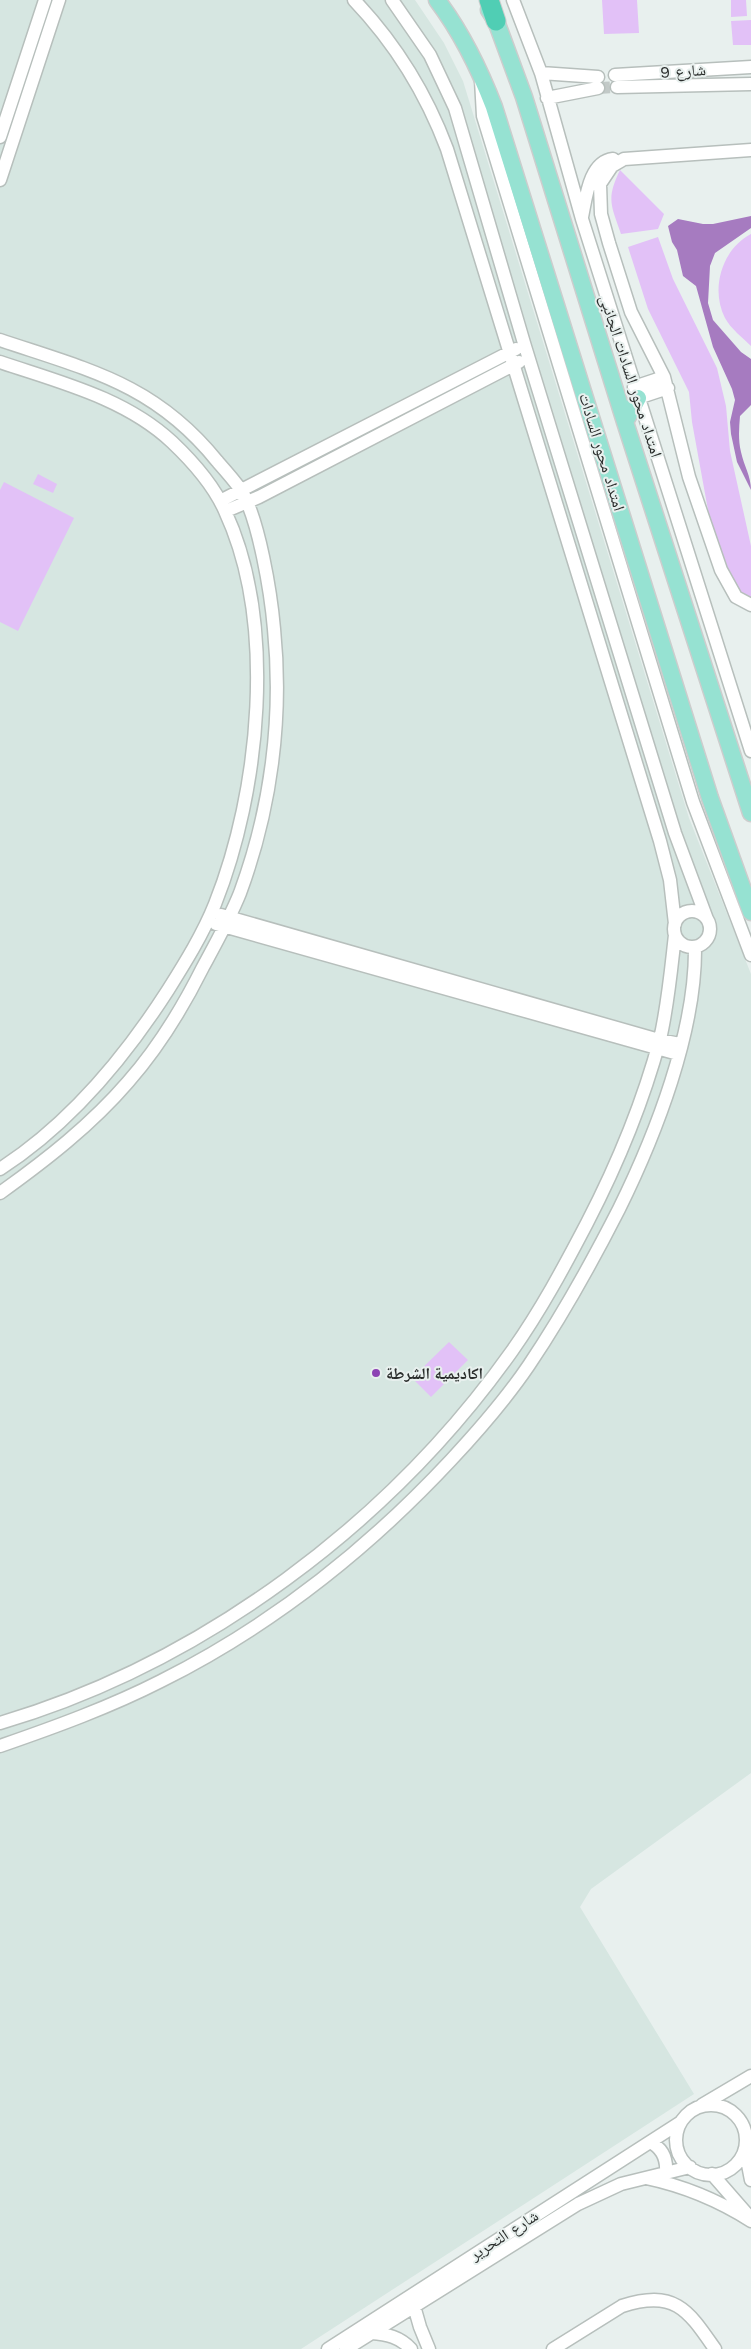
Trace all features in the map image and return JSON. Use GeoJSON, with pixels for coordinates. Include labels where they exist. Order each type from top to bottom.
{"type":"FeatureCollection","features":[{"type":"Feature","properties":{"kind":"highway"},"geometry":{"type":"LineString","coordinates":[[489,0],[496,21]]}},
{"type":"Feature","properties":{"kind":"main road","name":"امتداد محور السادات"},"geometry":{"type":"LineString","coordinates":[[437,0],[464,41],[481,73],[494,107],[710,798],[751,912]]}},
{"type":"Feature","properties":{"kind":"main road","name":"امتداد محور السادات"},"geometry":{"type":"LineString","coordinates":[[481,0],[496,21],[524,97],[626,422],[746,784],[751,813]]}},
{"type":"Feature","properties":{"kind":"main road"},"geometry":{"type":"LineString","coordinates":[[626,422],[636,392]]}},
{"type":"Feature","properties":{"kind":"street"},"geometry":{"type":"LineString","coordinates":[[0,137],[44,0]]}},
{"type":"Feature","properties":{"kind":"street"},"geometry":{"type":"LineString","coordinates":[[0,180],[59,0]]}},
{"type":"Feature","properties":{"kind":"street"},"geometry":{"type":"LineString","coordinates":[[354,0],[391,43],[416,82],[434,115],[460,187],[660,841],[670,880],[675,929],[683,944],[695,947],[701,945],[708,936],[710,930],[707,919],[675,833],[524,344],[455,108],[430,54],[392,0]]}},
{"type":"Feature","properties":{"kind":"street","name":"امتداد محور السادات الجانبى"},"geometry":{"type":"LineString","coordinates":[[513,0],[541,74],[582,219],[751,751]]}},
{"type":"Feature","properties":{"kind":"street","name":"شارع 9"},"geometry":{"type":"LineString","coordinates":[[751,67],[616,81],[751,84]]}},
{"type":"Feature","properties":{"kind":"street"},"geometry":{"type":"LineString","coordinates":[[481,73],[483,116],[687,783],[751,955]]}},
{"type":"Feature","properties":{"kind":"street"},"geometry":{"type":"LineString","coordinates":[[541,74],[598,82],[547,98]]}},
{"type":"Feature","properties":{"kind":"street"},"geometry":{"type":"LineString","coordinates":[[751,150],[631,157],[618,161],[607,171],[600,184],[601,214],[631,312],[666,383],[689,477],[721,570],[736,597],[751,606]]}},
{"type":"Feature","properties":{"kind":"street"},"geometry":{"type":"LineString","coordinates":[[582,219],[589,186],[596,171],[609,159],[618,161]]}},
{"type":"Feature","properties":{"kind":"street"},"geometry":{"type":"LineString","coordinates":[[0,340],[118,381],[157,403],[204,445],[244,496],[264,565],[274,619],[278,678],[275,740],[268,795],[257,840],[239,895],[189,994],[161,1037],[125,1085],[90,1122],[44,1162],[0,1193]]}},
{"type":"Feature","properties":{"kind":"street"},"geometry":{"type":"LineString","coordinates":[[223,506],[511,358],[524,344]]}},
{"type":"Feature","properties":{"kind":"street"},"geometry":{"type":"LineString","coordinates":[[511,358],[529,360]]}},
{"type":"Feature","properties":{"kind":"street"},"geometry":{"type":"LineString","coordinates":[[0,362],[92,394],[140,417],[177,447],[223,506],[241,555],[256,646],[256,713],[250,774],[236,837],[208,917],[185,963],[144,1027],[108,1072],[76,1107],[0,1169]]}},
{"type":"Feature","properties":{"kind":"street"},"geometry":{"type":"LineString","coordinates":[[636,392],[666,383]]}},
{"type":"Feature","properties":{"kind":"street"},"geometry":{"type":"LineString","coordinates":[[0,1723],[89,1691],[160,1658],[220,1624],[289,1578],[385,1495],[457,1421],[512,1350],[546,1300],[610,1177],[658,1045],[677,918],[686,912],[698,912],[707,919]]}},
{"type":"Feature","properties":{"kind":"street"},"geometry":{"type":"LineString","coordinates":[[208,917],[658,1045],[679,1049]]}},
{"type":"Feature","properties":{"kind":"street"},"geometry":{"type":"LineString","coordinates":[[0,1746],[127,1697],[203,1658],[304,1593],[367,1544],[475,1434],[528,1367],[604,1238],[636,1175],[656,1124],[679,1049],[693,982],[695,947]]}},
{"type":"Feature","properties":{"kind":"street"},"geometry":{"type":"LineString","coordinates":[[108,1072],[125,1085]]}},
{"type":"Feature","properties":{"kind":"street"},"geometry":{"type":"LineString","coordinates":[[457,1421],[475,1434]]}},
{"type":"Feature","properties":{"kind":"street"},"geometry":{"type":"LineString","coordinates":[[385,1495],[401,1511]]}},
{"type":"Feature","properties":{"kind":"street"},"geometry":{"type":"LineString","coordinates":[[745,2148],[735,2165],[725,2172],[700,2173],[690,2167],[678,2150],[677,2136],[681,2122],[688,2113],[751,2076]]}},
{"type":"Feature","properties":{"kind":"street"},"geometry":{"type":"LineString","coordinates":[[698,2107],[712,2105],[726,2108],[748,2124],[745,2148],[751,2180]]}},
{"type":"Feature","properties":{"kind":"street","name":"شارع التحرير"},"geometry":{"type":"LineString","coordinates":[[328,2349],[681,2122]]}},
{"type":"Feature","properties":{"kind":"street"},"geometry":{"type":"LineString","coordinates":[[650,2142],[658,2147],[664,2156],[666,2172]]}},
{"type":"Feature","properties":{"kind":"street","name":"شارع التحرير"},"geometry":{"type":"LineString","coordinates":[[346,2349],[578,2204],[621,2184],[643,2177],[690,2167]]}},
{"type":"Feature","properties":{"kind":"street"},"geometry":{"type":"LineString","coordinates":[[712,2174],[751,2220]]}},
{"type":"Feature","properties":{"kind":"street"},"geometry":{"type":"LineString","coordinates":[[643,2177],[701,2194],[751,2220]]}},
{"type":"Feature","properties":{"kind":"street"},"geometry":{"type":"LineString","coordinates":[[553,2349],[616,2309],[645,2300],[666,2302],[684,2310],[692,2316],[715,2349]]}},
{"type":"Feature","properties":{"kind":"street"},"geometry":{"type":"LineString","coordinates":[[414,2306],[429,2349]]}},
{"type":"Feature","properties":{"kind":"street"},"geometry":{"type":"LineString","coordinates":[[371,2333],[385,2334],[398,2339],[411,2349]]}},
{"type":"Feature","properties":{"kind":"shaded area","name":"اكاديمية الشرطة"},"geometry":{"type":"Polygon","coordinates":[[[0,0],[415,0],[444,43],[463,81],[689,818],[751,974],[751,1773],[591,1889],[580,1907],[694,2094],[301,2349],[0,2349],[0,0]]]}},
{"type":"Feature","properties":{"kind":"shaded area"},"geometry":{"type":"Polygon","coordinates":[[[602,0],[637,0],[639,33],[604,34],[602,0]]]}},
{"type":"Feature","properties":{"kind":"shaded area"},"geometry":{"type":"Polygon","coordinates":[[[731,0],[746,0],[747,16],[731,17],[731,0]]]}},
{"type":"Feature","properties":{"kind":"shaded area"},"geometry":{"type":"Polygon","coordinates":[[[751,20],[751,45],[733,45],[731,21],[751,20]]]}},
{"type":"Feature","properties":{"kind":"shaded area"},"geometry":{"type":"Polygon","coordinates":[[[620,170],[664,214],[658,229],[621,234],[612,202],[613,188],[620,170]]]}},
{"type":"Feature","properties":{"kind":"shaded area"},"geometry":{"type":"Polygon","coordinates":[[[751,216],[751,228],[715,253],[710,266],[708,303],[713,320],[741,352],[751,359],[751,405],[740,416],[739,443],[750,480],[751,490],[737,462],[731,434],[730,422],[735,400],[732,389],[713,347],[696,286],[683,276],[677,250],[672,242],[668,226],[678,219],[713,224],[751,216]]]}},
{"type":"Feature","properties":{"kind":"shaded area"},"geometry":{"type":"Polygon","coordinates":[[[751,234],[751,346],[734,330],[725,318],[721,307],[719,283],[726,260],[733,249],[751,234]]]}},
{"type":"Feature","properties":{"kind":"shaded area"},"geometry":{"type":"Polygon","coordinates":[[[658,237],[673,279],[717,368],[726,406],[730,451],[751,546],[751,601],[735,592],[714,543],[692,422],[689,392],[648,309],[628,247],[658,237]]]}},
{"type":"Feature","properties":{"kind":"shaded area"},"geometry":{"type":"Polygon","coordinates":[[[38,474],[57,484],[53,493],[33,484],[38,474]]]}},
{"type":"Feature","properties":{"kind":"shaded area"},"geometry":{"type":"Polygon","coordinates":[[[4,482],[74,518],[18,631],[0,622],[0,490],[4,482]]]}},
{"type":"Feature","properties":{"kind":"shaded area"},"geometry":{"type":"Polygon","coordinates":[[[449,1342],[468,1360],[431,1397],[412,1378],[449,1342]]]}},
{"type":"Feature","properties":{"kind":"tunnel"},"geometry":{"type":"LineString","coordinates":[[598,88],[617,87]]}},
{"type":"Feature","properties":{"kind":"place","name":"اكاديمية الشرطة"},"geometry":{"type":"Point","coordinates":[376,1373]}}]}
